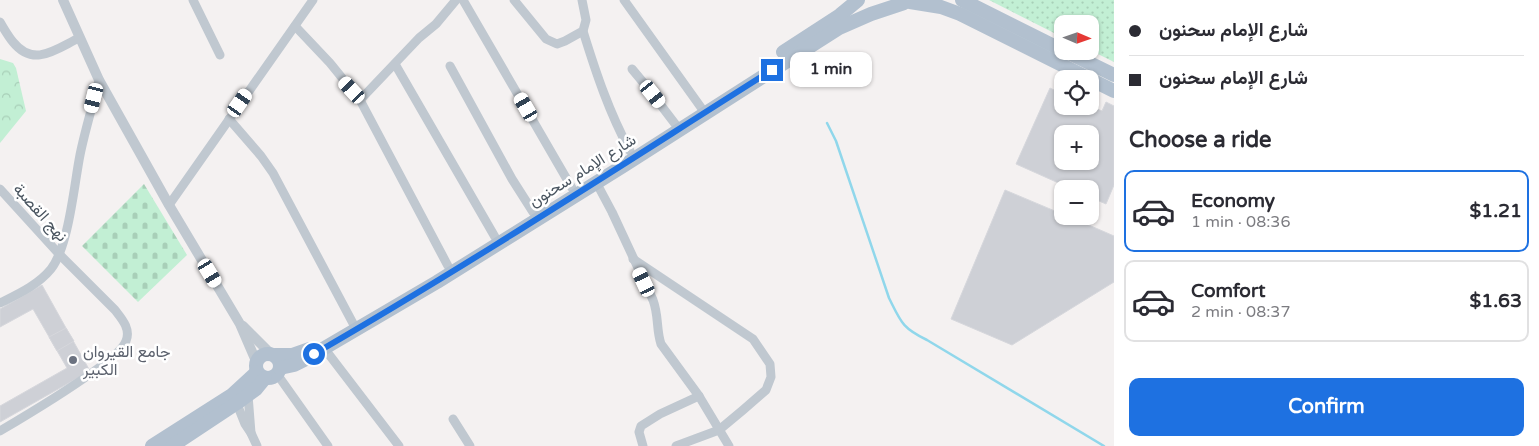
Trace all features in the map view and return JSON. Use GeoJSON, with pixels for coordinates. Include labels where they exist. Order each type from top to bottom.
{"type":"FeatureCollection","features":[{"type":"Feature","properties":{"kind":"main road"},"geometry":{"type":"LineString","coordinates":[[840,15],[848,0]]}},
{"type":"Feature","properties":{"kind":"main road","name":"شارع الإمام سحنون"},"geometry":{"type":"LineString","coordinates":[[172,446],[234,399],[269,366],[354,326],[437,282],[596,182],[840,15],[858,0]]}},
{"type":"Feature","properties":{"kind":"main road"},"geometry":{"type":"LineString","coordinates":[[963,0],[1054,46]]}},
{"type":"Feature","properties":{"kind":"main road","name":"شارع الإمام سحنون"},"geometry":{"type":"LineString","coordinates":[[702,109],[839,28],[904,1]]}},
{"type":"Feature","properties":{"kind":"main road"},"geometry":{"type":"LineString","coordinates":[[904,1],[942,7],[960,14],[1114,91]]}},
{"type":"Feature","properties":{"kind":"main road"},"geometry":{"type":"LineString","coordinates":[[1082,60],[1114,76]]}},
{"type":"Feature","properties":{"kind":"main road","name":"شارع الإمام سحنون"},"geometry":{"type":"LineString","coordinates":[[269,366],[294,365],[324,348],[354,326],[533,212],[630,151],[677,126]]}},
{"type":"Feature","properties":{"kind":"main road","name":"شارع الإمام سحنون"},"geometry":{"type":"LineString","coordinates":[[152,446],[234,399],[248,395],[256,389],[269,366]]}},
{"type":"Feature","properties":{"kind":"street"},"geometry":{"type":"LineString","coordinates":[[63,0],[99,80],[169,205],[240,324],[328,446]]}},
{"type":"Feature","properties":{"kind":"street"},"geometry":{"type":"LineString","coordinates":[[193,0],[220,55]]}},
{"type":"Feature","properties":{"kind":"street"},"geometry":{"type":"LineString","coordinates":[[169,205],[313,0]]}},
{"type":"Feature","properties":{"kind":"street"},"geometry":{"type":"LineString","coordinates":[[360,100],[419,38],[436,24],[456,0]]}},
{"type":"Feature","properties":{"kind":"street"},"geometry":{"type":"LineString","coordinates":[[463,0],[572,188]]}},
{"type":"Feature","properties":{"kind":"street"},"geometry":{"type":"LineString","coordinates":[[514,0],[549,41],[557,44],[561,43],[583,31]]}},
{"type":"Feature","properties":{"kind":"street"},"geometry":{"type":"LineString","coordinates":[[582,0],[586,20],[583,31],[598,80],[616,124],[630,151]]}},
{"type":"Feature","properties":{"kind":"street"},"geometry":{"type":"LineString","coordinates":[[624,0],[702,109]]}},
{"type":"Feature","properties":{"kind":"street"},"geometry":{"type":"LineString","coordinates":[[0,22],[13,42],[30,56],[48,53],[80,38]]}},
{"type":"Feature","properties":{"kind":"street"},"geometry":{"type":"LineString","coordinates":[[295,26],[330,63],[360,100],[448,266]]}},
{"type":"Feature","properties":{"kind":"street"},"geometry":{"type":"LineString","coordinates":[[395,64],[494,237]]}},
{"type":"Feature","properties":{"kind":"street"},"geometry":{"type":"LineString","coordinates":[[450,66],[512,179],[533,212]]}},
{"type":"Feature","properties":{"kind":"street"},"geometry":{"type":"LineString","coordinates":[[632,69],[677,126]]}},
{"type":"Feature","properties":{"kind":"street"},"geometry":{"type":"LineString","coordinates":[[0,303],[40,280],[50,270],[60,255],[81,152],[99,80]]}},
{"type":"Feature","properties":{"kind":"street"},"geometry":{"type":"LineString","coordinates":[[229,119],[273,173],[354,326]]}},
{"type":"Feature","properties":{"kind":"street"},"geometry":{"type":"LineString","coordinates":[[596,182],[612,212],[657,310],[661,344],[699,396],[730,446]]}},
{"type":"Feature","properties":{"kind":"street","name":"نهج القصبة"},"geometry":{"type":"LineString","coordinates":[[0,189],[123,320],[126,327],[126,341],[122,348],[112,357],[77,383],[0,430]]}},
{"type":"Feature","properties":{"kind":"street"},"geometry":{"type":"LineString","coordinates":[[633,259],[753,340],[770,364],[770,377],[766,390],[719,430],[676,446]]}},
{"type":"Feature","properties":{"kind":"street"},"geometry":{"type":"LineString","coordinates":[[240,324],[269,366]]}},
{"type":"Feature","properties":{"kind":"street"},"geometry":{"type":"LineString","coordinates":[[324,348],[399,446]]}},
{"type":"Feature","properties":{"kind":"street"},"geometry":{"type":"LineString","coordinates":[[248,395],[251,433]]}},
{"type":"Feature","properties":{"kind":"street"},"geometry":{"type":"LineString","coordinates":[[643,446],[639,432],[641,426],[660,414],[699,396]]}},
{"type":"Feature","properties":{"kind":"street"},"geometry":{"type":"LineString","coordinates":[[234,399],[257,446]]}},
{"type":"Feature","properties":{"kind":"street"},"geometry":{"type":"LineString","coordinates":[[454,419],[470,446]]}},
{"type":"Feature","properties":{"kind":"green space"},"geometry":{"type":"Polygon","coordinates":[[[989,0],[1114,0],[1114,62],[1099,54],[1099,15],[1054,15],[1054,33],[989,0]]]}},
{"type":"Feature","properties":{"kind":"green space"},"geometry":{"type":"Polygon","coordinates":[[[0,59],[13,63],[16,68],[26,111],[0,143],[0,59]]]}},
{"type":"Feature","properties":{"kind":"green space"},"geometry":{"type":"Polygon","coordinates":[[[144,184],[187,255],[138,302],[82,246],[144,184]]]}},
{"type":"Feature","properties":{"kind":"building"},"geometry":{"type":"Polygon","coordinates":[[[1050,88],[1054,90],[1054,115],[1099,115],[1099,110],[1102,111],[1106,102],[1114,106],[1114,185],[1106,204],[1099,201],[1099,180],[1054,181],[1016,164],[1050,88]]]}},
{"type":"Feature","properties":{"kind":"building"},"geometry":{"type":"Polygon","coordinates":[[[1005,190],[1054,211],[1054,225],[1089,225],[1114,236],[1114,282],[1012,345],[951,319],[1005,190]]]}},
{"type":"Feature","properties":{"kind":"building","name":"جامع القيروان الكبير"},"geometry":{"type":"Polygon","coordinates":[[[42,285],[90,371],[0,422],[0,406],[67,368],[33,309],[0,327],[0,309],[42,285]]]}},
{"type":"Feature","properties":{"kind":"building"},"geometry":{"type":"Polygon","coordinates":[[[66,328],[74,341],[57,351],[49,337],[66,328]]]}},
{"type":"Feature","properties":{"kind":"waterway"},"geometry":{"type":"LineString","coordinates":[[827,123],[836,141],[889,298],[903,324],[912,332],[1104,446]]}},
{"type":"Feature","properties":{"kind":"place","name":"جامع القيروان الكبير"},"geometry":{"type":"Point","coordinates":[73,360]}},
{"type":"Feature","properties":{"kind":"route"},"geometry":{"type":"LineString","coordinates":[[314,354],[437,282],[772,70]]}}]}
